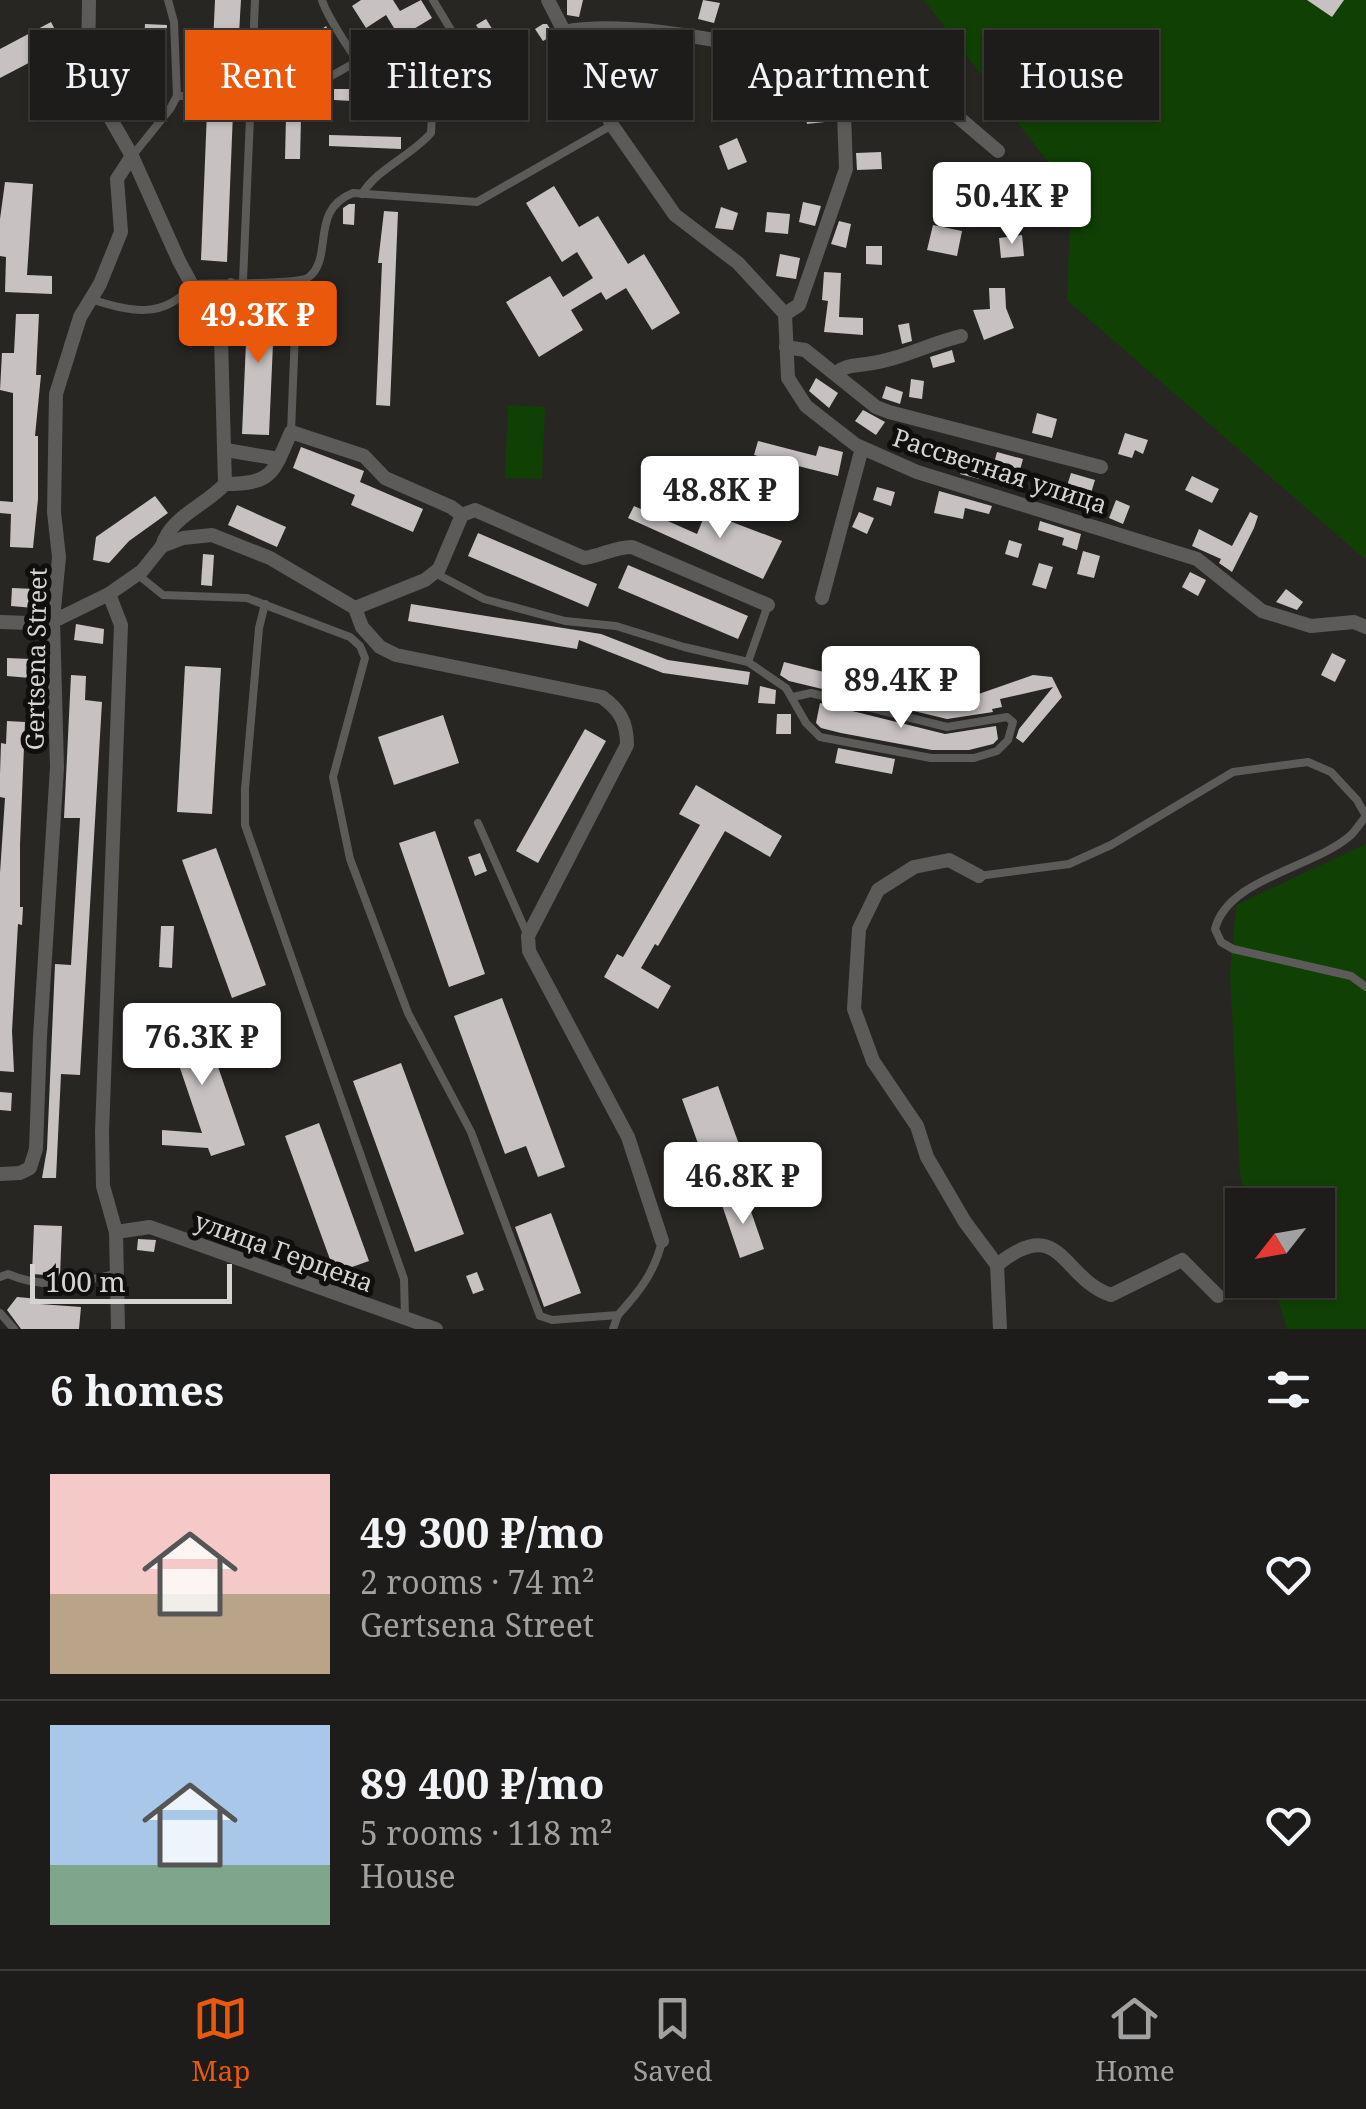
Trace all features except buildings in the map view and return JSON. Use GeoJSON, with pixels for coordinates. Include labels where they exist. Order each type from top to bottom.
{"type":"FeatureCollection","features":[{"type":"Feature","properties":{"kind":"street"},"geometry":{"type":"LineString","coordinates":[[88,0],[88,68],[93,88],[132,156],[222,339],[225,484]]}},
{"type":"Feature","properties":{"kind":"street"},"geometry":{"type":"LineString","coordinates":[[548,0],[563,30]]}},
{"type":"Feature","properties":{"kind":"street"},"geometry":{"type":"LineString","coordinates":[[572,30],[620,30]]}},
{"type":"Feature","properties":{"kind":"street"},"geometry":{"type":"LineString","coordinates":[[609,120],[675,215],[738,263],[785,314],[799,304],[846,169],[844,120]]}},
{"type":"Feature","properties":{"kind":"street"},"geometry":{"type":"LineString","coordinates":[[962,120],[998,151]]}},
{"type":"Feature","properties":{"kind":"street","name":"Gertsena Street"},"geometry":{"type":"LineString","coordinates":[[0,1174],[30,1168],[36,1149],[58,767],[53,619],[60,557],[54,512],[56,394],[80,317],[121,232],[116,179],[132,156]]}},
{"type":"Feature","properties":{"kind":"street","name":"Рассветная улица"},"geometry":{"type":"LineString","coordinates":[[785,314],[788,378],[806,406],[862,448],[917,472],[1197,560],[1262,611],[1311,626],[1354,622],[1366,627]]}},
{"type":"Feature","properties":{"kind":"street"},"geometry":{"type":"LineString","coordinates":[[836,373],[845,366],[899,359],[961,336]]}},
{"type":"Feature","properties":{"kind":"street"},"geometry":{"type":"LineString","coordinates":[[786,347],[804,350],[876,407],[889,412],[1102,467]]}},
{"type":"Feature","properties":{"kind":"street"},"geometry":{"type":"LineString","coordinates":[[0,622],[53,619],[109,594],[137,574],[162,546],[166,532],[176,522],[225,484],[254,484],[272,474],[292,432],[364,456],[386,478],[462,515]]}},
{"type":"Feature","properties":{"kind":"street"},"geometry":{"type":"LineString","coordinates":[[822,598],[862,448]]}},
{"type":"Feature","properties":{"kind":"street"},"geometry":{"type":"LineString","coordinates":[[226,450],[279,459]]}},
{"type":"Feature","properties":{"kind":"street"},"geometry":{"type":"LineString","coordinates":[[355,608],[424,580],[439,569],[462,515],[475,510],[584,558],[600,556],[617,547],[632,547],[768,605]]}},
{"type":"Feature","properties":{"kind":"street"},"geometry":{"type":"LineString","coordinates":[[162,546],[183,538],[226,538],[270,558],[355,608],[362,626],[380,647],[396,654],[602,697],[621,715],[627,728],[627,745],[528,936],[529,951],[628,1137],[662,1241]]}},
{"type":"Feature","properties":{"kind":"street"},"geometry":{"type":"LineString","coordinates":[[109,594],[121,625],[102,1132],[103,1186],[116,1232],[118,1329]]}},
{"type":"Feature","properties":{"kind":"street"},"geometry":{"type":"LineString","coordinates":[[979,876],[949,860],[914,868],[878,890],[859,929],[854,1009],[873,1061],[917,1126],[927,1156],[965,1222],[997,1265],[1000,1329]]}},
{"type":"Feature","properties":{"kind":"street","name":"улица Герцена"},"geometry":{"type":"LineString","coordinates":[[116,1232],[150,1227],[436,1329]]}},
{"type":"Feature","properties":{"kind":"street"},"geometry":{"type":"LineString","coordinates":[[997,1265],[1019,1247],[1048,1246],[1068,1260],[1093,1289],[1111,1295],[1182,1260],[1218,1296]]}},
{"type":"Feature","properties":{"kind":"lane"},"geometry":{"type":"LineString","coordinates":[[132,156],[176,96],[174,22],[168,0]]}},
{"type":"Feature","properties":{"kind":"lane"},"geometry":{"type":"LineString","coordinates":[[253,30],[255,0]]}},
{"type":"Feature","properties":{"kind":"lane"},"geometry":{"type":"LineString","coordinates":[[322,0],[351,49]]}},
{"type":"Feature","properties":{"kind":"lane"},"geometry":{"type":"LineString","coordinates":[[432,0],[450,30]]}},
{"type":"Feature","properties":{"kind":"lane"},"geometry":{"type":"LineString","coordinates":[[176,96],[185,96]]}},
{"type":"Feature","properties":{"kind":"lane"},"geometry":{"type":"LineString","coordinates":[[243,281],[247,120]]}},
{"type":"Feature","properties":{"kind":"lane"},"geometry":{"type":"LineString","coordinates":[[362,194],[369,183],[419,147],[432,133],[432,120]]}},
{"type":"Feature","properties":{"kind":"lane"},"geometry":{"type":"LineString","coordinates":[[91,298],[123,310],[151,311],[181,300],[193,284],[297,282],[310,277],[316,268],[330,211],[338,199],[362,194],[477,202],[612,125]]}},
{"type":"Feature","properties":{"kind":"lane"},"geometry":{"type":"LineString","coordinates":[[217,326],[225,322],[231,282]]}},
{"type":"Feature","properties":{"kind":"lane"},"geometry":{"type":"LineString","coordinates":[[292,432],[297,282]]}},
{"type":"Feature","properties":{"kind":"lane"},"geometry":{"type":"LineString","coordinates":[[434,573],[484,599],[565,620],[616,626],[748,662],[771,675],[794,697],[806,723],[820,737],[931,758],[974,758],[997,751],[1008,740],[1013,722],[1007,717],[948,727],[811,693],[794,697]]}},
{"type":"Feature","properties":{"kind":"lane"},"geometry":{"type":"LineString","coordinates":[[137,574],[163,595],[246,598],[350,637],[360,646],[365,658],[333,776],[350,860],[408,1013],[472,1132],[540,1316],[552,1320],[618,1314]]}},
{"type":"Feature","properties":{"kind":"lane"},"geometry":{"type":"LineString","coordinates":[[265,604],[258,628],[244,789],[246,824],[404,1280],[404,1318]]}},
{"type":"Feature","properties":{"kind":"lane"},"geometry":{"type":"LineString","coordinates":[[748,662],[768,605]]}},
{"type":"Feature","properties":{"kind":"lane"},"geometry":{"type":"LineString","coordinates":[[979,876],[1070,864],[1111,845],[1234,772],[1308,762],[1331,772],[1366,816],[1350,836],[1227,904],[1215,929],[1221,942],[1233,949],[1351,976],[1366,986]]}},
{"type":"Feature","properties":{"kind":"lane"},"geometry":{"type":"LineString","coordinates":[[478,823],[528,936]]}},
{"type":"Feature","properties":{"kind":"lane"},"geometry":{"type":"LineString","coordinates":[[613,1329],[618,1314],[642,1288],[658,1261],[662,1241]]}},
{"type":"Feature","properties":{"kind":"lane"},"geometry":{"type":"LineString","coordinates":[[0,1276],[80,1284],[118,1272]]}},
{"type":"Feature","properties":{"kind":"lane"},"geometry":{"type":"LineString","coordinates":[[0,1314],[14,1329]]}},
{"type":"Feature","properties":{"kind":"green space"},"geometry":{"type":"Polygon","coordinates":[[[924,0],[1366,0],[1366,560],[1067,300],[1071,192],[1016,120],[1159,120],[1159,30],[984,30],[984,78],[964,52],[964,30],[947,30],[924,0]]]}},
{"type":"Feature","properties":{"kind":"green space"},"geometry":{"type":"Polygon","coordinates":[[[508,405],[545,407],[542,479],[505,478],[508,405]]]}},
{"type":"Feature","properties":{"kind":"green space"},"geometry":{"type":"Polygon","coordinates":[[[1366,844],[1366,1329],[1287,1329],[1278,1298],[1335,1298],[1335,1188],[1244,1188],[1240,1174],[1230,974],[1236,905],[1366,844]]]}}]}
